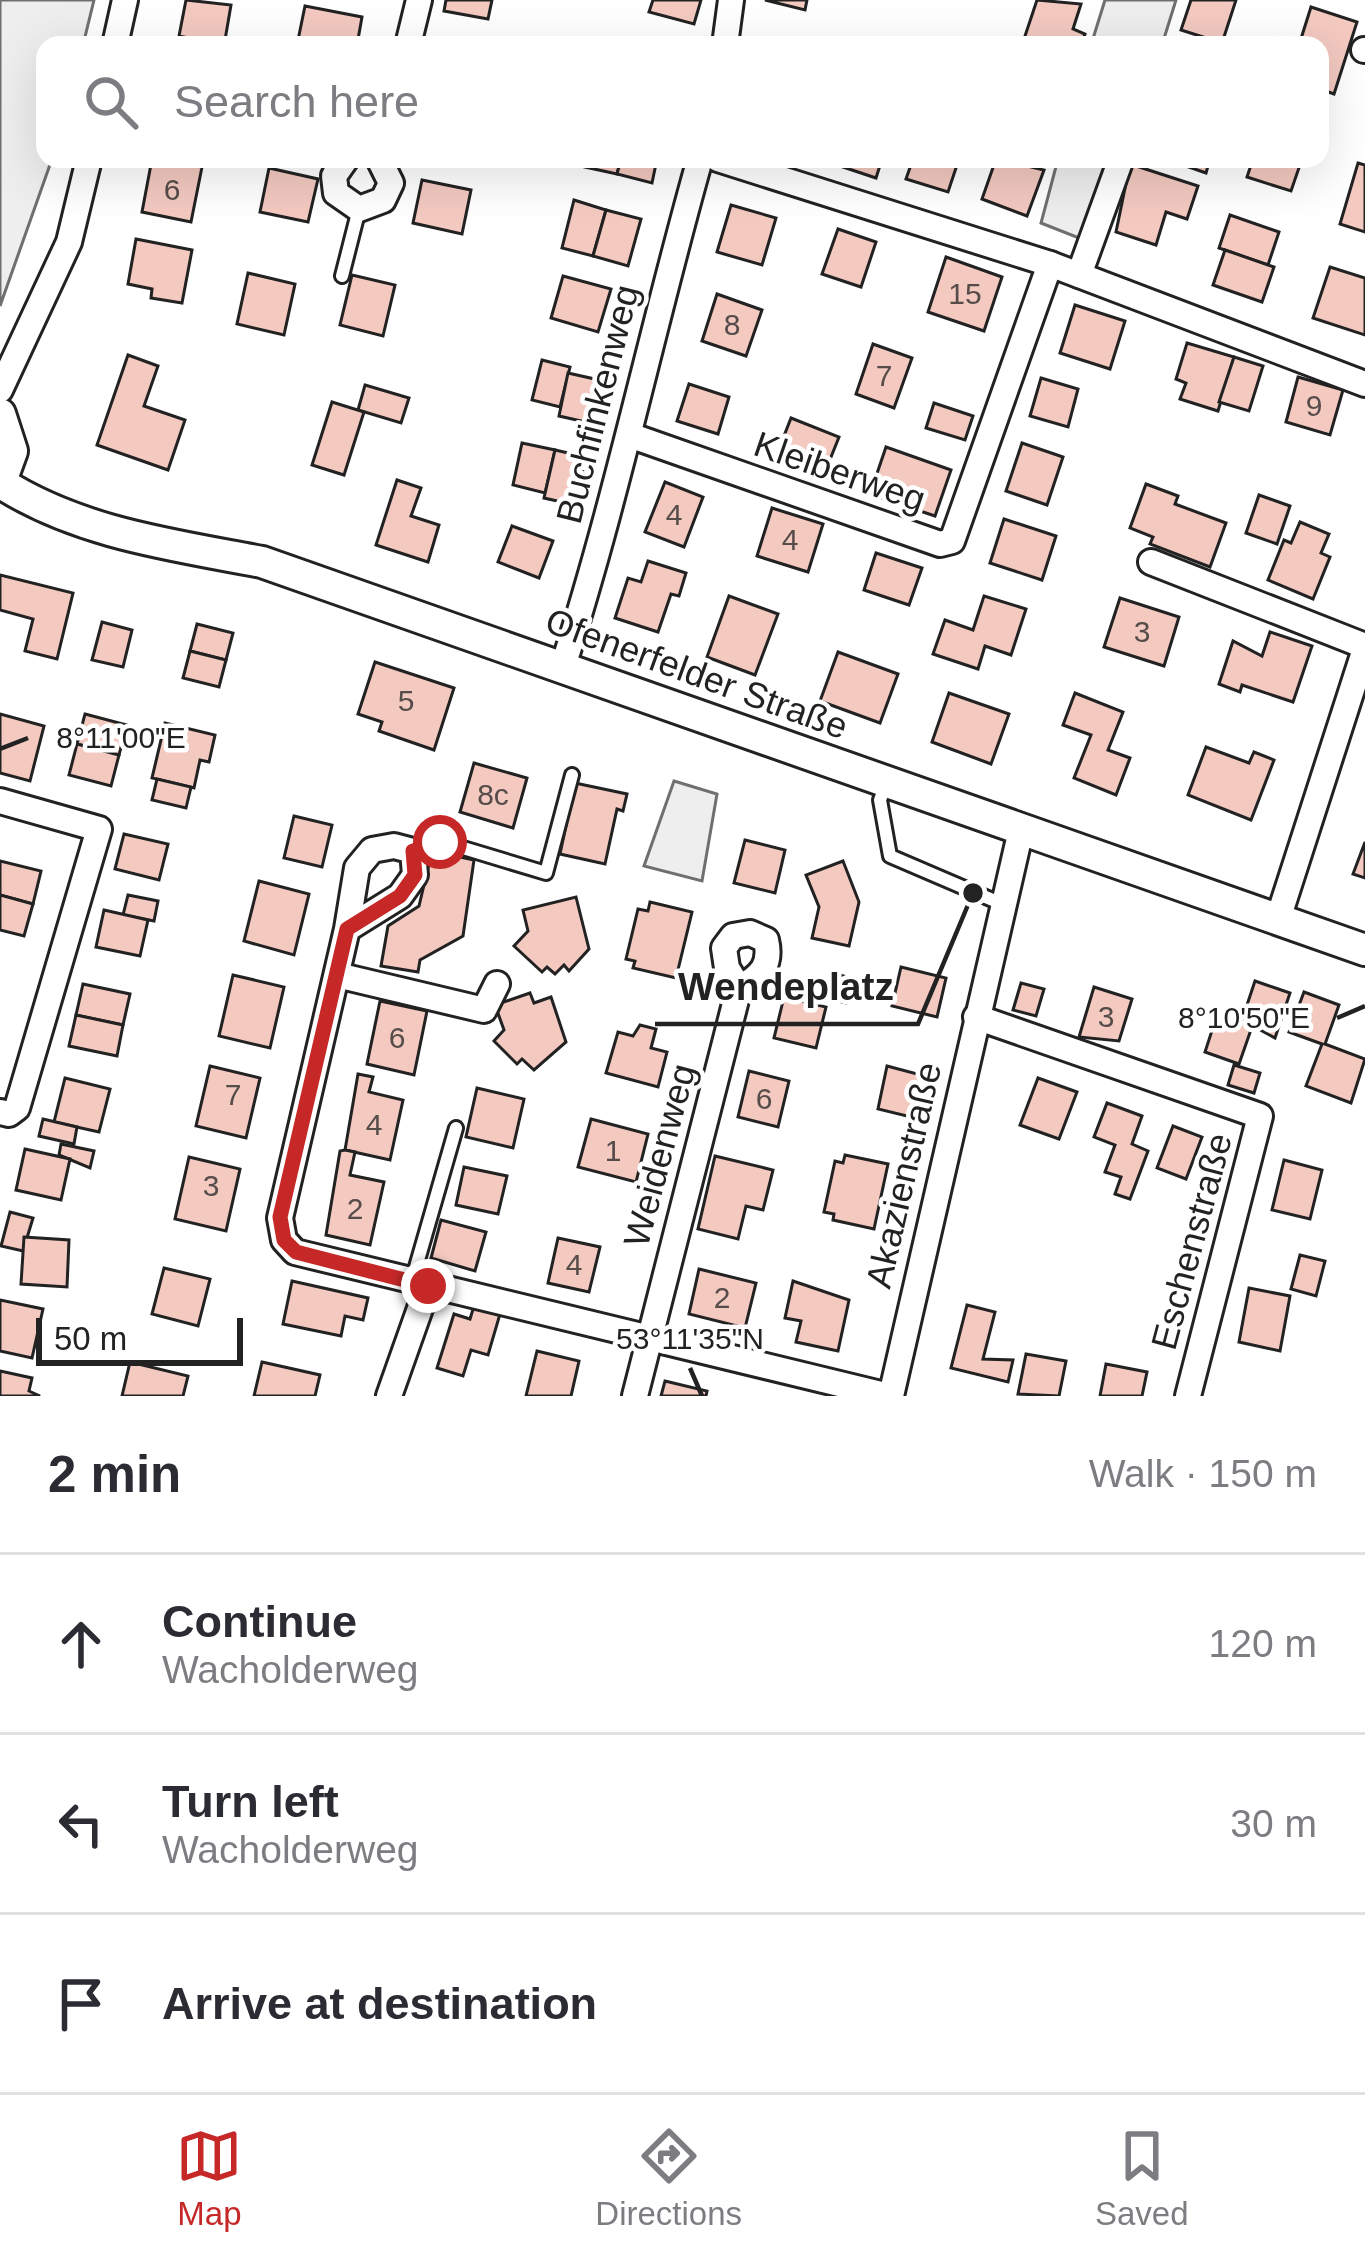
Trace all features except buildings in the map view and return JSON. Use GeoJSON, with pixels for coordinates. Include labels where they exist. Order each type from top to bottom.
{"type":"FeatureCollection","features":[{"type":"Feature","properties":{"kind":"street"},"geometry":{"type":"LineString","coordinates":[[117,36],[125,0]]}},
{"type":"Feature","properties":{"kind":"street"},"geometry":{"type":"LineString","coordinates":[[410,36],[419,0]]}},
{"type":"Feature","properties":{"kind":"street"},"geometry":{"type":"LineString","coordinates":[[726,36],[731,0]]}},
{"type":"Feature","properties":{"kind":"street"},"geometry":{"type":"LineString","coordinates":[[0,390],[69,242],[87,168]]}},
{"type":"Feature","properties":{"kind":"street"},"geometry":{"type":"LineString","coordinates":[[340,168],[334,176],[336,193],[359,209],[383,200],[391,183],[385,168]]}},
{"type":"Feature","properties":{"kind":"street","name":"Buchfinkenweg"},"geometry":{"type":"LineString","coordinates":[[563,666],[632,436],[655,320],[697,168]]}},
{"type":"Feature","properties":{"kind":"street"},"geometry":{"type":"LineString","coordinates":[[746,168],[1079,274],[1365,384]]}},
{"type":"Feature","properties":{"kind":"street"},"geometry":{"type":"LineString","coordinates":[[1079,274],[1118,168]]}},
{"type":"Feature","properties":{"kind":"street","name":"Kleiberweg"},"geometry":{"type":"LineString","coordinates":[[632,436],[940,544],[952,541],[1050,264]]}},
{"type":"Feature","properties":{"kind":"street","name":"Ofenerfelder Straße"},"geometry":{"type":"LineString","coordinates":[[0,414],[12,451],[0,484],[34,504],[126,536],[262,562],[1365,950]]}},
{"type":"Feature","properties":{"kind":"street"},"geometry":{"type":"LineString","coordinates":[[1151,562],[1365,648],[1357,699],[1278,920]]}},
{"type":"Feature","properties":{"kind":"street"},"geometry":{"type":"LineString","coordinates":[[0,801],[99,829],[17,1108],[9,1114],[0,1112]]}},
{"type":"Feature","properties":{"kind":"street","name":"Akazienstraße"},"geometry":{"type":"LineString","coordinates":[[890,1396],[1021,830]]}},
{"type":"Feature","properties":{"kind":"street"},"geometry":{"type":"LineString","coordinates":[[347,929],[400,896],[415,875],[413,851],[394,846],[372,850],[357,868],[280,1217],[282,1231],[296,1252],[890,1396]]}},
{"type":"Feature","properties":{"kind":"street"},"geometry":{"type":"LineString","coordinates":[[337,975],[484,1010],[497,984]]}},
{"type":"Feature","properties":{"kind":"street","name":"Weidenweg"},"geometry":{"type":"LineString","coordinates":[[635,1396],[739,988]]}},
{"type":"Feature","properties":{"kind":"street","name":"Eschenstraße"},"geometry":{"type":"LineString","coordinates":[[976,1016],[1260,1116],[1188,1396]]}},
{"type":"Feature","properties":{"kind":"street"},"geometry":{"type":"LineString","coordinates":[[389,1396],[420,1284]]}},
{"type":"Feature","properties":{"kind":"lane"},"geometry":{"type":"LineString","coordinates":[[342,276],[359,209]]}},
{"type":"Feature","properties":{"kind":"lane"},"geometry":{"type":"LineString","coordinates":[[413,851],[440,842],[546,873],[572,775]]}},
{"type":"Feature","properties":{"kind":"lane"},"geometry":{"type":"LineString","coordinates":[[886,782],[880,800],[890,856],[1002,904]]}},
{"type":"Feature","properties":{"kind":"lane"},"geometry":{"type":"LineString","coordinates":[[420,1284],[456,1128]]}},
{"type":"Feature","properties":{"kind":"shaded area"},"geometry":{"type":"Polygon","coordinates":[[[0,0],[94,0],[85,36],[36,36],[36,168],[49,168],[0,306],[0,0]]]}},
{"type":"Feature","properties":{"kind":"shaded area"},"geometry":{"type":"Polygon","coordinates":[[[1105,0],[1176,0],[1165,36],[1094,36],[1105,0]]]}},
{"type":"Feature","properties":{"kind":"shaded area"},"geometry":{"type":"Polygon","coordinates":[[[1056,168],[1109,168],[1084,240],[1041,223],[1056,168]]]}},
{"type":"Feature","properties":{"kind":"shaded area"},"geometry":{"type":"Polygon","coordinates":[[[674,781],[717,794],[702,881],[644,866],[674,781]]]}},
{"type":"Feature","properties":{"kind":"place","name":"Wendeplatz"},"geometry":{"type":"Point","coordinates":[973,893]}},
{"type":"Feature","properties":{"kind":"route"},"geometry":{"type":"LineString","coordinates":[[428,1286],[306,1257],[284,1240],[280,1217],[347,929],[400,896],[415,875],[413,851],[440,842]]}}]}
